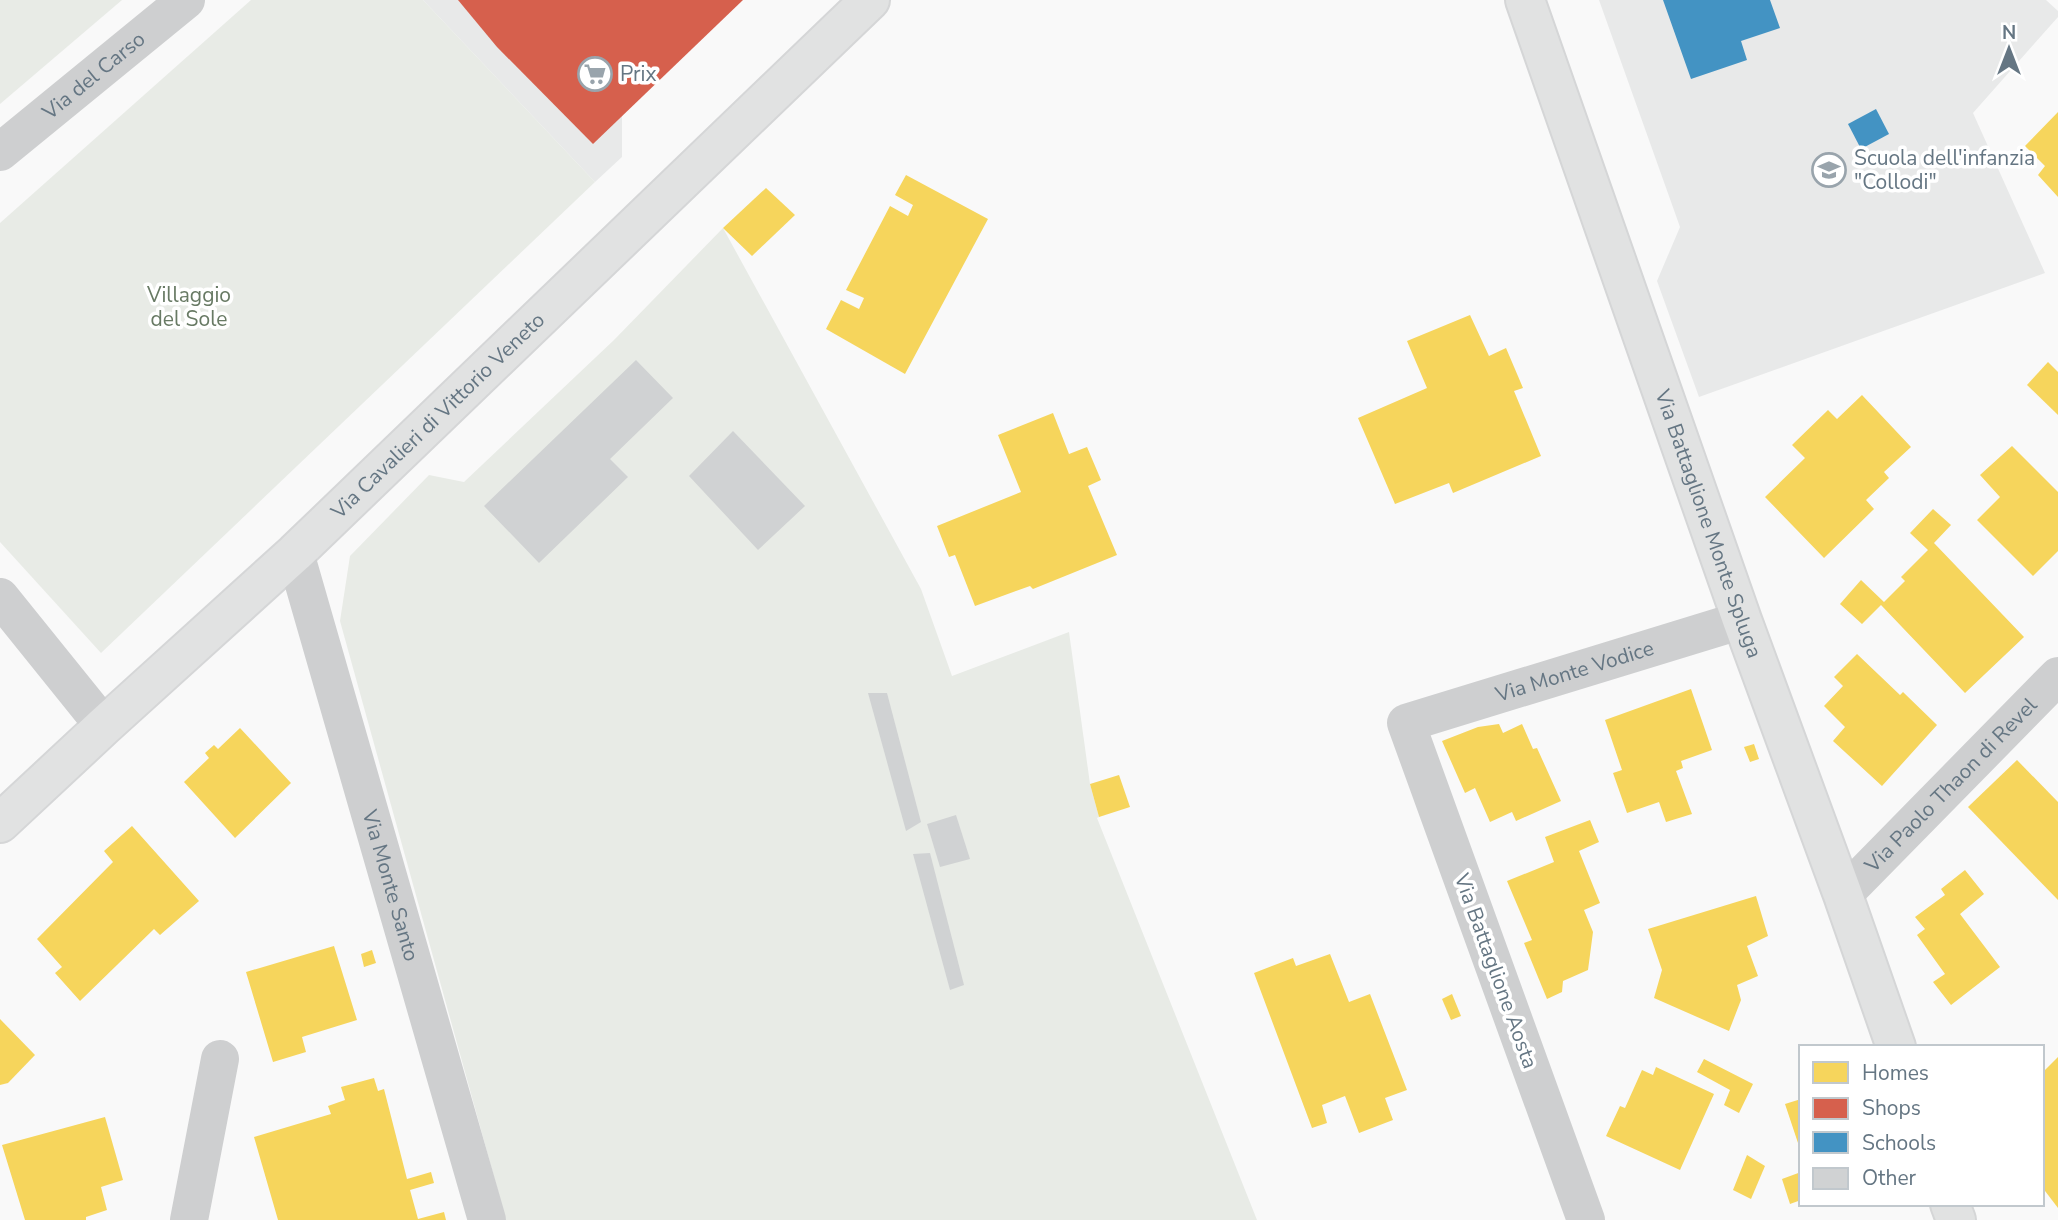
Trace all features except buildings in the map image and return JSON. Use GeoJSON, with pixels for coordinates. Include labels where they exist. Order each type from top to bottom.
{"type":"FeatureCollection","features":[{"type":"Feature","properties":{"kind":"street","name":"Via del Carso"},"geometry":{"type":"LineString","coordinates":[[0,152],[186,0]]}},
{"type":"Feature","properties":{"kind":"street","name":"Via Cavalieri di Vittorio Veneto"},"geometry":{"type":"LineString","coordinates":[[0,823],[295,553],[870,0]]}},
{"type":"Feature","properties":{"kind":"street","name":"Via Battaglione Monte Spluga"},"geometry":{"type":"LineString","coordinates":[[1525,0],[1742,620],[1895,1045]]}},
{"type":"Feature","properties":{"kind":"street","name":"Via Monte Santo"},"geometry":{"type":"LineString","coordinates":[[295,553],[487,1220]]}},
{"type":"Feature","properties":{"kind":"street"},"geometry":{"type":"LineString","coordinates":[[0,597],[104,726]]}},
{"type":"Feature","properties":{"kind":"street","name":"Via Monte Vodice"},"geometry":{"type":"LineString","coordinates":[[1406,723],[1742,620]]}},
{"type":"Feature","properties":{"kind":"street","name":"Via Paolo Thaon di Revel"},"geometry":{"type":"LineString","coordinates":[[1843,895],[2058,676]]}},
{"type":"Feature","properties":{"kind":"street","name":"Via Battaglione Aosta"},"geometry":{"type":"LineString","coordinates":[[1406,723],[1587,1220]]}},
{"type":"Feature","properties":{"kind":"street"},"geometry":{"type":"LineString","coordinates":[[189,1220],[220,1059]]}},
{"type":"Feature","properties":{"kind":"shaded area","name":"Prix"},"geometry":{"type":"Polygon","coordinates":[[[423,0],[729,0],[622,104],[622,157],[595,182],[423,0]]]}},
{"type":"Feature","properties":{"kind":"shaded area","name":"Scuola dell'infanzia \"Collodi\""},"geometry":{"type":"Polygon","coordinates":[[[1599,0],[2046,0],[2058,11],[2058,17],[1973,113],[2045,273],[1699,397],[1657,281],[1680,227],[1599,0]]]}},
{"type":"Feature","properties":{"kind":"green space"},"geometry":{"type":"Polygon","coordinates":[[[0,0],[122,0],[0,104],[0,0]]]}},
{"type":"Feature","properties":{"kind":"green space","name":"Villaggio del Sole"},"geometry":{"type":"Polygon","coordinates":[[[251,0],[423,0],[595,182],[101,653],[0,542],[0,223],[251,0]]]}},
{"type":"Feature","properties":{"kind":"green space"},"geometry":{"type":"Polygon","coordinates":[[[723,228],[921,589],[952,676],[1069,632],[1090,784],[1099,817],[1097,818],[1257,1220],[506,1220],[340,621],[350,556],[429,475],[464,482],[614,340],[723,228]]]}},
{"type":"Feature","properties":{"kind":"place","name":"Prix"},"geometry":{"type":"Point","coordinates":[595,74]}},
{"type":"Feature","properties":{"kind":"place","name":"Scuola dell'infanzia \"Collodi\""},"geometry":{"type":"Point","coordinates":[1829,170]}}]}
